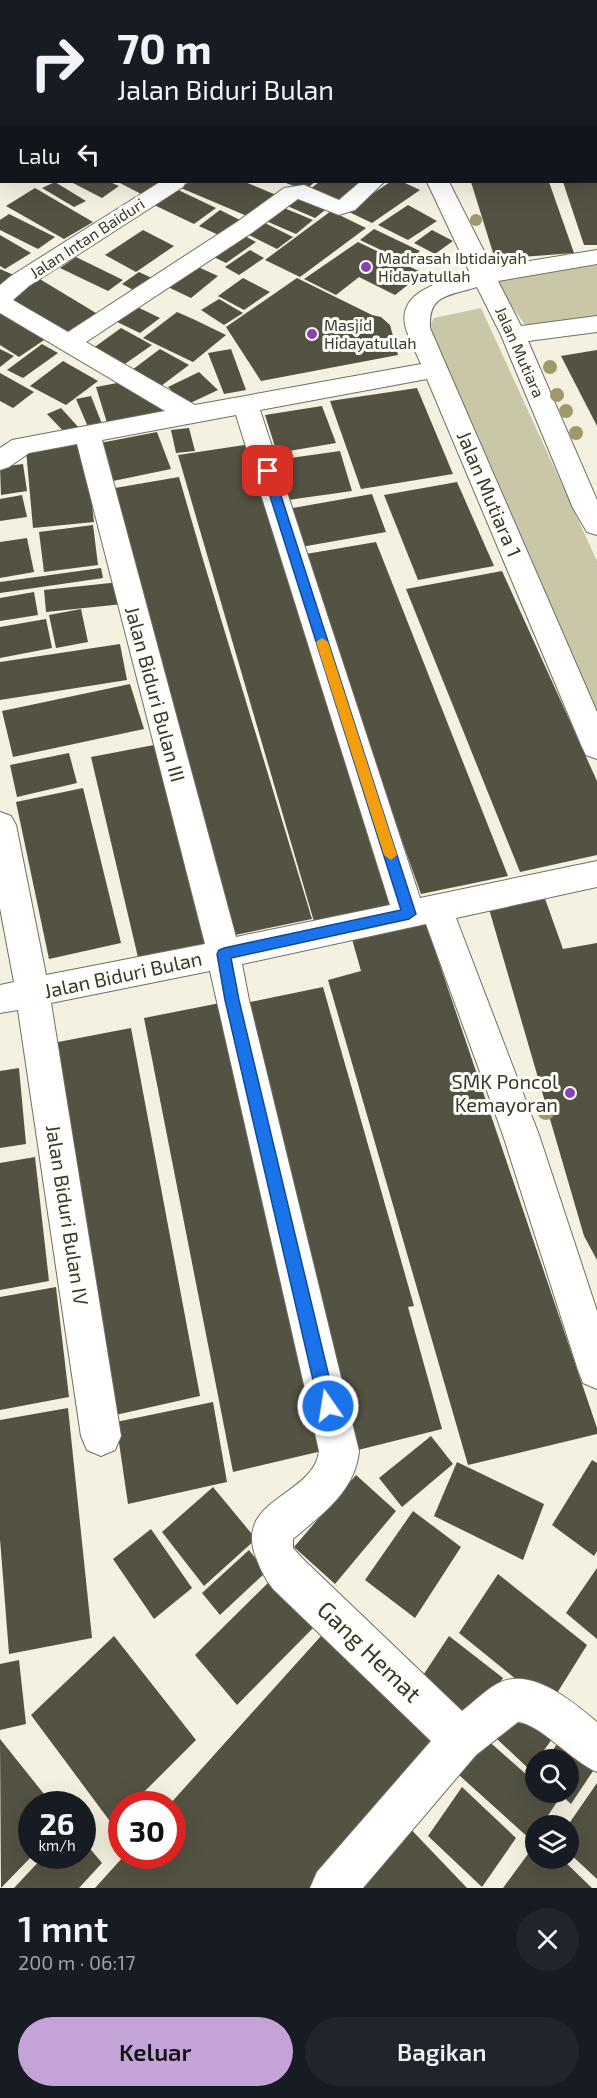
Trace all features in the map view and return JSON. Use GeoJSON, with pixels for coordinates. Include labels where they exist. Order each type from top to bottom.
{"type":"FeatureCollection","features":[{"type":"Feature","properties":{"kind":"street","name":"Jalan Intan Baiduri"},"geometry":{"type":"LineString","coordinates":[[0,298],[20,281],[173,183]]}},
{"type":"Feature","properties":{"kind":"street"},"geometry":{"type":"LineString","coordinates":[[68,343],[245,227],[292,193],[304,192],[339,208],[347,205],[372,183]]}},
{"type":"Feature","properties":{"kind":"street","name":"Jalan Mutiara"},"geometry":{"type":"LineString","coordinates":[[438,183],[513,335],[594,513]]}},
{"type":"Feature","properties":{"kind":"street"},"geometry":{"type":"LineString","coordinates":[[484,276],[597,257]]}},
{"type":"Feature","properties":{"kind":"street","name":"Jalan Mutiara 1"},"geometry":{"type":"LineString","coordinates":[[484,276],[432,294],[422,301],[417,312],[418,328],[597,747]]}},
{"type":"Feature","properties":{"kind":"street"},"geometry":{"type":"LineString","coordinates":[[0,303],[192,416]]}},
{"type":"Feature","properties":{"kind":"street"},"geometry":{"type":"LineString","coordinates":[[513,335],[597,324]]}},
{"type":"Feature","properties":{"kind":"street"},"geometry":{"type":"LineString","coordinates":[[0,461],[21,446],[436,369]]}},
{"type":"Feature","properties":{"kind":"street"},"geometry":{"type":"LineString","coordinates":[[246,405],[423,910],[521,1135],[597,1370]]}},
{"type":"Feature","properties":{"kind":"street","name":"Jalan Biduri Bulan III"},"geometry":{"type":"LineString","coordinates":[[87,434],[224,954],[232,1000],[333,1428]]}},
{"type":"Feature","properties":{"kind":"street","name":"Jalan Biduri Bulan IV"},"geometry":{"type":"LineString","coordinates":[[0,825],[16,996],[101,1436]]}},
{"type":"Feature","properties":{"kind":"street","name":"Jalan Biduri Bulan"},"geometry":{"type":"LineString","coordinates":[[16,996],[597,874]]}},
{"type":"Feature","properties":{"kind":"street","name":"Gang Hemat"},"geometry":{"type":"LineString","coordinates":[[333,1428],[340,1460],[337,1469],[330,1480],[273,1528],[273,1550],[279,1564],[288,1574],[461,1740]]}},
{"type":"Feature","properties":{"kind":"street"},"geometry":{"type":"LineString","coordinates":[[333,1888],[461,1740],[510,1700],[518,1698],[551,1714],[597,1750]]}},
{"type":"Feature","properties":{"kind":"shaded area"},"geometry":{"type":"Polygon","coordinates":[[[597,261],[597,317],[526,326],[493,280],[597,261]]]}},
{"type":"Feature","properties":{"kind":"shaded area"},"geometry":{"type":"Polygon","coordinates":[[[481,308],[597,561],[597,713],[419,342],[434,318],[481,308]]]}},
{"type":"Feature","properties":{"kind":"building"},"geometry":{"type":"Polygon","coordinates":[[[57,183],[86,201],[74,207],[42,188],[57,183]]]}},
{"type":"Feature","properties":{"kind":"building"},"geometry":{"type":"Polygon","coordinates":[[[73,183],[112,183],[119,186],[102,198],[73,183]]]}},
{"type":"Feature","properties":{"kind":"building"},"geometry":{"type":"Polygon","coordinates":[[[120,183],[162,183],[143,195],[120,183]]]}},
{"type":"Feature","properties":{"kind":"building"},"geometry":{"type":"Polygon","coordinates":[[[188,183],[247,183],[281,197],[254,219],[181,188],[188,183]]]}},
{"type":"Feature","properties":{"kind":"building"},"geometry":{"type":"Polygon","coordinates":[[[286,183],[314,183],[305,190],[286,183]]]}},
{"type":"Feature","properties":{"kind":"building"},"geometry":{"type":"Polygon","coordinates":[[[318,183],[360,183],[336,202],[309,190],[318,183]]]}},
{"type":"Feature","properties":{"kind":"building"},"geometry":{"type":"Polygon","coordinates":[[[389,183],[405,183],[420,190],[372,223],[347,211],[389,183]]]}},
{"type":"Feature","properties":{"kind":"building"},"geometry":{"type":"Polygon","coordinates":[[[471,183],[549,183],[574,253],[495,259],[471,183]]]}},
{"type":"Feature","properties":{"kind":"building"},"geometry":{"type":"Polygon","coordinates":[[[563,183],[597,183],[597,245],[584,245],[563,183]]]}},
{"type":"Feature","properties":{"kind":"building"},"geometry":{"type":"Polygon","coordinates":[[[35,188],[93,222],[64,239],[6,206],[35,188]]]}},
{"type":"Feature","properties":{"kind":"building"},"geometry":{"type":"Polygon","coordinates":[[[174,188],[216,208],[194,224],[152,204],[174,188]]]}},
{"type":"Feature","properties":{"kind":"building"},"geometry":{"type":"Polygon","coordinates":[[[299,194],[329,207],[315,218],[285,205],[299,194]]]}},
{"type":"Feature","properties":{"kind":"building"},"geometry":{"type":"Polygon","coordinates":[[[408,205],[437,221],[408,240],[378,225],[408,205]]]}},
{"type":"Feature","properties":{"kind":"building"},"geometry":{"type":"Polygon","coordinates":[[[284,208],[313,220],[296,234],[266,221],[284,208]]]}},
{"type":"Feature","properties":{"kind":"building"},"geometry":{"type":"Polygon","coordinates":[[[220,210],[244,222],[223,237],[199,226],[220,210]]]}},
{"type":"Feature","properties":{"kind":"building"},"geometry":{"type":"Polygon","coordinates":[[[331,211],[366,228],[300,277],[265,260],[331,211]]]}},
{"type":"Feature","properties":{"kind":"building"},"geometry":{"type":"Polygon","coordinates":[[[9,214],[55,237],[38,249],[0,230],[0,220],[9,214]]]}},
{"type":"Feature","properties":{"kind":"building"},"geometry":{"type":"Polygon","coordinates":[[[263,222],[293,237],[277,249],[247,234],[263,222]]]}},
{"type":"Feature","properties":{"kind":"building"},"geometry":{"type":"Polygon","coordinates":[[[374,229],[420,251],[406,262],[360,240],[374,229]]]}},
{"type":"Feature","properties":{"kind":"building"},"geometry":{"type":"Polygon","coordinates":[[[143,230],[174,246],[136,272],[105,255],[143,230]]]}},
{"type":"Feature","properties":{"kind":"building"},"geometry":{"type":"Polygon","coordinates":[[[432,230],[453,241],[435,254],[414,243],[432,230]]]}},
{"type":"Feature","properties":{"kind":"building"},"geometry":{"type":"Polygon","coordinates":[[[241,234],[256,242],[226,263],[210,255],[241,234]]]}},
{"type":"Feature","properties":{"kind":"building"},"geometry":{"type":"Polygon","coordinates":[[[0,235],[31,253],[5,269],[0,266],[0,235]]]}},
{"type":"Feature","properties":{"kind":"building","name":"Madrasah Ibtidaiyah Hidayatullah"},"geometry":{"type":"Polygon","coordinates":[[[358,242],[423,273],[395,295],[359,277],[336,295],[304,279],[358,242]]]}},
{"type":"Feature","properties":{"kind":"building"},"geometry":{"type":"Polygon","coordinates":[[[250,250],[264,258],[239,275],[225,267],[250,250]]]}},
{"type":"Feature","properties":{"kind":"building"},"geometry":{"type":"Polygon","coordinates":[[[76,257],[123,280],[108,291],[60,268],[76,257]]]}},
{"type":"Feature","properties":{"kind":"building"},"geometry":{"type":"Polygon","coordinates":[[[196,266],[218,276],[191,298],[168,287],[196,266]]]}},
{"type":"Feature","properties":{"kind":"building"},"geometry":{"type":"Polygon","coordinates":[[[0,269],[16,276],[0,288],[0,269]]]}},
{"type":"Feature","properties":{"kind":"building"},"geometry":{"type":"Polygon","coordinates":[[[139,272],[156,280],[139,293],[122,284],[139,272]]]}},
{"type":"Feature","properties":{"kind":"building"},"geometry":{"type":"Polygon","coordinates":[[[38,278],[101,316],[67,337],[4,298],[38,278]]]}},
{"type":"Feature","properties":{"kind":"building"},"geometry":{"type":"Polygon","coordinates":[[[243,278],[270,292],[244,310],[218,296],[243,278]]]}},
{"type":"Feature","properties":{"kind":"building","name":"Masjid Hidayatullah"},"geometry":{"type":"Polygon","coordinates":[[[297,278],[372,315],[381,317],[390,325],[398,355],[261,381],[226,327],[297,278]]]}},
{"type":"Feature","properties":{"kind":"building"},"geometry":{"type":"Polygon","coordinates":[[[219,299],[243,313],[224,325],[201,310],[219,299]]]}},
{"type":"Feature","properties":{"kind":"building"},"geometry":{"type":"Polygon","coordinates":[[[129,303],[160,318],[140,333],[109,318],[129,303]]]}},
{"type":"Feature","properties":{"kind":"building"},"geometry":{"type":"Polygon","coordinates":[[[0,307],[50,336],[19,357],[0,345],[0,307]]]}},
{"type":"Feature","properties":{"kind":"building"},"geometry":{"type":"Polygon","coordinates":[[[177,312],[226,335],[193,362],[143,338],[177,312]]]}},
{"type":"Feature","properties":{"kind":"building"},"geometry":{"type":"Polygon","coordinates":[[[121,328],[152,345],[122,366],[92,349],[121,328]]]}},
{"type":"Feature","properties":{"kind":"building"},"geometry":{"type":"Polygon","coordinates":[[[42,344],[58,353],[23,378],[7,370],[42,344]]]}},
{"type":"Feature","properties":{"kind":"building"},"geometry":{"type":"Polygon","coordinates":[[[0,349],[14,356],[0,367],[0,349]]]}},
{"type":"Feature","properties":{"kind":"building"},"geometry":{"type":"Polygon","coordinates":[[[160,349],[189,365],[161,386],[132,370],[160,349]]]}},
{"type":"Feature","properties":{"kind":"building"},"geometry":{"type":"Polygon","coordinates":[[[231,349],[246,390],[224,394],[208,353],[231,349]]]}},
{"type":"Feature","properties":{"kind":"building"},"geometry":{"type":"Polygon","coordinates":[[[597,350],[597,426],[561,356],[597,350]]]}},
{"type":"Feature","properties":{"kind":"building"},"geometry":{"type":"Polygon","coordinates":[[[63,361],[98,381],[66,405],[30,386],[63,361]]]}},
{"type":"Feature","properties":{"kind":"building"},"geometry":{"type":"Polygon","coordinates":[[[199,372],[218,390],[186,405],[168,387],[199,372]]]}},
{"type":"Feature","properties":{"kind":"building"},"geometry":{"type":"Polygon","coordinates":[[[0,373],[34,392],[13,408],[0,401],[0,373]]]}},
{"type":"Feature","properties":{"kind":"building"},"geometry":{"type":"Polygon","coordinates":[[[128,381],[171,408],[108,426],[96,387],[128,381]]]}},
{"type":"Feature","properties":{"kind":"building"},"geometry":{"type":"Polygon","coordinates":[[[417,388],[453,474],[361,489],[330,401],[417,388]]]}},
{"type":"Feature","properties":{"kind":"building"},"geometry":{"type":"Polygon","coordinates":[[[91,396],[102,424],[88,427],[76,399],[91,396]]]}},
{"type":"Feature","properties":{"kind":"building"},"geometry":{"type":"Polygon","coordinates":[[[322,406],[336,443],[277,453],[265,415],[322,406]]]}},
{"type":"Feature","properties":{"kind":"building"},"geometry":{"type":"Polygon","coordinates":[[[61,408],[80,429],[67,435],[47,414],[61,408]]]}},
{"type":"Feature","properties":{"kind":"building"},"geometry":{"type":"Polygon","coordinates":[[[189,428],[195,451],[176,453],[171,430],[189,428]]]}},
{"type":"Feature","properties":{"kind":"building"},"geometry":{"type":"Polygon","coordinates":[[[157,432],[171,469],[113,481],[100,443],[157,432]]]}},
{"type":"Feature","properties":{"kind":"building"},"geometry":{"type":"Polygon","coordinates":[[[85,444],[94,522],[33,528],[26,450],[85,444]]]}},
{"type":"Feature","properties":{"kind":"building"},"geometry":{"type":"Polygon","coordinates":[[[251,444],[404,907],[315,925],[178,455],[251,444]]]}},
{"type":"Feature","properties":{"kind":"building"},"geometry":{"type":"Polygon","coordinates":[[[340,451],[352,491],[288,500],[276,460],[340,451]]]}},
{"type":"Feature","properties":{"kind":"building"},"geometry":{"type":"Polygon","coordinates":[[[23,464],[27,491],[1,495],[0,467],[23,464]]]}},
{"type":"Feature","properties":{"kind":"building"},"geometry":{"type":"Polygon","coordinates":[[[179,477],[312,919],[235,935],[115,488],[179,477]]]}},
{"type":"Feature","properties":{"kind":"building"},"geometry":{"type":"Polygon","coordinates":[[[457,482],[494,566],[418,580],[384,495],[457,482]]]}},
{"type":"Feature","properties":{"kind":"building"},"geometry":{"type":"Polygon","coordinates":[[[372,494],[386,532],[301,547],[287,509],[372,494]]]}},
{"type":"Feature","properties":{"kind":"building"},"geometry":{"type":"Polygon","coordinates":[[[22,495],[27,517],[0,521],[0,499],[22,495]]]}},
{"type":"Feature","properties":{"kind":"building"},"geometry":{"type":"Polygon","coordinates":[[[93,525],[98,565],[44,572],[39,532],[93,525]]]}},
{"type":"Feature","properties":{"kind":"building"},"geometry":{"type":"Polygon","coordinates":[[[27,538],[34,572],[0,578],[0,542],[27,538]]]}},
{"type":"Feature","properties":{"kind":"building"},"geometry":{"type":"Polygon","coordinates":[[[376,542],[508,876],[421,894],[300,555],[376,542]]]}},
{"type":"Feature","properties":{"kind":"building"},"geometry":{"type":"Polygon","coordinates":[[[101,568],[103,578],[0,593],[0,582],[101,568]]]}},
{"type":"Feature","properties":{"kind":"building"},"geometry":{"type":"Polygon","coordinates":[[[502,571],[597,781],[597,855],[520,872],[406,589],[502,571]]]}},
{"type":"Feature","properties":{"kind":"building"},"geometry":{"type":"Polygon","coordinates":[[[120,582],[123,604],[46,612],[44,590],[120,582]]]}},
{"type":"Feature","properties":{"kind":"building"},"geometry":{"type":"Polygon","coordinates":[[[34,592],[38,615],[0,621],[0,598],[34,592]]]}},
{"type":"Feature","properties":{"kind":"building"},"geometry":{"type":"Polygon","coordinates":[[[81,609],[88,642],[56,648],[49,615],[81,609]]]}},
{"type":"Feature","properties":{"kind":"building"},"geometry":{"type":"Polygon","coordinates":[[[46,619],[52,648],[0,658],[0,627],[46,619]]]}},
{"type":"Feature","properties":{"kind":"building"},"geometry":{"type":"Polygon","coordinates":[[[120,644],[127,680],[0,700],[0,662],[120,644]]]}},
{"type":"Feature","properties":{"kind":"building"},"geometry":{"type":"Polygon","coordinates":[[[130,684],[144,729],[13,757],[2,711],[130,684]]]}},
{"type":"Feature","properties":{"kind":"building"},"geometry":{"type":"Polygon","coordinates":[[[154,745],[209,952],[140,966],[91,757],[154,745]]]}},
{"type":"Feature","properties":{"kind":"building"},"geometry":{"type":"Polygon","coordinates":[[[69,753],[77,783],[17,797],[10,765],[69,753]]]}},
{"type":"Feature","properties":{"kind":"building"},"geometry":{"type":"Polygon","coordinates":[[[83,788],[121,943],[49,959],[16,802],[83,788]]]}},
{"type":"Feature","properties":{"kind":"building","name":"SMK Poncol Kemayoran"},"geometry":{"type":"Polygon","coordinates":[[[544,896],[563,949],[597,943],[597,1260],[584,1236],[489,909],[544,896]]]}},
{"type":"Feature","properties":{"kind":"building"},"geometry":{"type":"Polygon","coordinates":[[[425,921],[597,1428],[597,1434],[468,1465],[328,980],[361,971],[352,939],[425,921]]]}},
{"type":"Feature","properties":{"kind":"building"},"geometry":{"type":"Polygon","coordinates":[[[323,987],[414,1306],[408,1307],[442,1429],[358,1450],[245,1003],[323,987]]]}},
{"type":"Feature","properties":{"kind":"building"},"geometry":{"type":"Polygon","coordinates":[[[220,1003],[322,1451],[233,1472],[144,1018],[220,1003]]]}},
{"type":"Feature","properties":{"kind":"building"},"geometry":{"type":"Polygon","coordinates":[[[131,1028],[200,1396],[111,1416],[53,1043],[131,1028]]]}},
{"type":"Feature","properties":{"kind":"building"},"geometry":{"type":"Polygon","coordinates":[[[19,1068],[26,1144],[0,1148],[0,1071],[19,1068]]]}},
{"type":"Feature","properties":{"kind":"building"},"geometry":{"type":"Polygon","coordinates":[[[35,1157],[49,1281],[0,1290],[0,1163],[35,1157]]]}},
{"type":"Feature","properties":{"kind":"building"},"geometry":{"type":"Polygon","coordinates":[[[56,1287],[69,1397],[0,1410],[0,1297],[56,1287]]]}},
{"type":"Feature","properties":{"kind":"building"},"geometry":{"type":"Polygon","coordinates":[[[213,1402],[227,1482],[128,1504],[116,1422],[213,1402]]]}},
{"type":"Feature","properties":{"kind":"building"},"geometry":{"type":"Polygon","coordinates":[[[68,1408],[92,1638],[9,1654],[0,1539],[0,1420],[68,1408]]]}},
{"type":"Feature","properties":{"kind":"building"},"geometry":{"type":"Polygon","coordinates":[[[431,1436],[453,1464],[402,1507],[379,1478],[431,1436]]]}},
{"type":"Feature","properties":{"kind":"building"},"geometry":{"type":"Polygon","coordinates":[[[592,1460],[597,1463],[597,1551],[594,1556],[552,1525],[592,1460]]]}},
{"type":"Feature","properties":{"kind":"building"},"geometry":{"type":"Polygon","coordinates":[[[457,1462],[544,1504],[523,1560],[434,1516],[457,1462]]]}},
{"type":"Feature","properties":{"kind":"building"},"geometry":{"type":"Polygon","coordinates":[[[356,1475],[396,1511],[335,1584],[294,1547],[356,1475]]]}},
{"type":"Feature","properties":{"kind":"building"},"geometry":{"type":"Polygon","coordinates":[[[213,1487],[256,1539],[204,1586],[162,1532],[213,1487]]]}},
{"type":"Feature","properties":{"kind":"building"},"geometry":{"type":"Polygon","coordinates":[[[413,1511],[461,1547],[415,1618],[365,1580],[413,1511]]]}},
{"type":"Feature","properties":{"kind":"building"},"geometry":{"type":"Polygon","coordinates":[[[151,1529],[192,1588],[154,1619],[113,1559],[151,1529]]]}},
{"type":"Feature","properties":{"kind":"building"},"geometry":{"type":"Polygon","coordinates":[[[249,1550],[266,1572],[220,1615],[202,1593],[249,1550]]]}},
{"type":"Feature","properties":{"kind":"building"},"geometry":{"type":"Polygon","coordinates":[[[597,1568],[597,1639],[566,1613],[597,1568]]]}},
{"type":"Feature","properties":{"kind":"building"},"geometry":{"type":"Polygon","coordinates":[[[498,1574],[587,1645],[549,1706],[459,1633],[498,1574]]]}},
{"type":"Feature","properties":{"kind":"building"},"geometry":{"type":"Polygon","coordinates":[[[276,1575],[318,1623],[237,1705],[195,1655],[276,1575]]]}},
{"type":"Feature","properties":{"kind":"building"},"geometry":{"type":"Polygon","coordinates":[[[330,1626],[437,1737],[312,1888],[95,1888],[112,1869],[186,1869],[186,1791],[182,1791],[330,1626]]]}},
{"type":"Feature","properties":{"kind":"building"},"geometry":{"type":"Polygon","coordinates":[[[114,1636],[196,1740],[145,1791],[108,1791],[108,1819],[96,1802],[96,1791],[87,1791],[31,1715],[114,1636]]]}},
{"type":"Feature","properties":{"kind":"building"},"geometry":{"type":"Polygon","coordinates":[[[449,1636],[503,1678],[474,1723],[420,1680],[449,1636]]]}},
{"type":"Feature","properties":{"kind":"building"},"geometry":{"type":"Polygon","coordinates":[[[19,1660],[26,1724],[0,1730],[0,1664],[19,1660]]]}},
{"type":"Feature","properties":{"kind":"building"},"geometry":{"type":"Polygon","coordinates":[[[518,1709],[552,1739],[545,1749],[525,1749],[525,1765],[497,1739],[518,1709]]]}},
{"type":"Feature","properties":{"kind":"building"},"geometry":{"type":"Polygon","coordinates":[[[564,1734],[597,1765],[579,1792],[579,1749],[554,1749],[564,1734]]]}},
{"type":"Feature","properties":{"kind":"building"},"geometry":{"type":"Polygon","coordinates":[[[485,1738],[525,1773],[525,1803],[556,1803],[548,1815],[525,1815],[525,1835],[459,1775],[485,1738]]]}},
{"type":"Feature","properties":{"kind":"building"},"geometry":{"type":"Polygon","coordinates":[[[0,1739],[42,1791],[18,1791],[19,1869],[1,1888],[0,1739]]]}},
{"type":"Feature","properties":{"kind":"building"},"geometry":{"type":"Polygon","coordinates":[[[597,1783],[597,1879],[579,1862],[579,1815],[575,1815],[597,1783]]]}},
{"type":"Feature","properties":{"kind":"building"},"geometry":{"type":"Polygon","coordinates":[[[462,1787],[516,1838],[482,1887],[428,1836],[462,1787]]]}},
{"type":"Feature","properties":{"kind":"building"},"geometry":{"type":"Polygon","coordinates":[[[403,1821],[467,1888],[352,1888],[403,1821]]]}},
{"type":"Feature","properties":{"kind":"building"},"geometry":{"type":"Polygon","coordinates":[[[96,1856],[102,1863],[79,1888],[14,1888],[32,1869],[96,1869],[96,1856]]]}},
{"type":"Feature","properties":{"kind":"building"},"geometry":{"type":"Polygon","coordinates":[[[525,1858],[525,1869],[572,1869],[592,1888],[503,1888],[525,1858]]]}},
{"type":"Feature","properties":{"kind":"slow traffic"},"geometry":{"type":"LineString","coordinates":[[322,642],[391,855]]}},
{"type":"Feature","properties":{"kind":"place","name":"Madrasah Ibtidaiyah Hidayatullah"},"geometry":{"type":"Point","coordinates":[366,267]}},
{"type":"Feature","properties":{"kind":"place","name":"Masjid Hidayatullah"},"geometry":{"type":"Point","coordinates":[312,334]}},
{"type":"Feature","properties":{"kind":"place","name":"SMK Poncol Kemayoran"},"geometry":{"type":"Point","coordinates":[570,1093]}},
{"type":"Feature","properties":{"kind":"route"},"geometry":{"type":"LineString","coordinates":[[268,471],[409,914],[224,954],[232,1000],[328,1406]]}}]}
